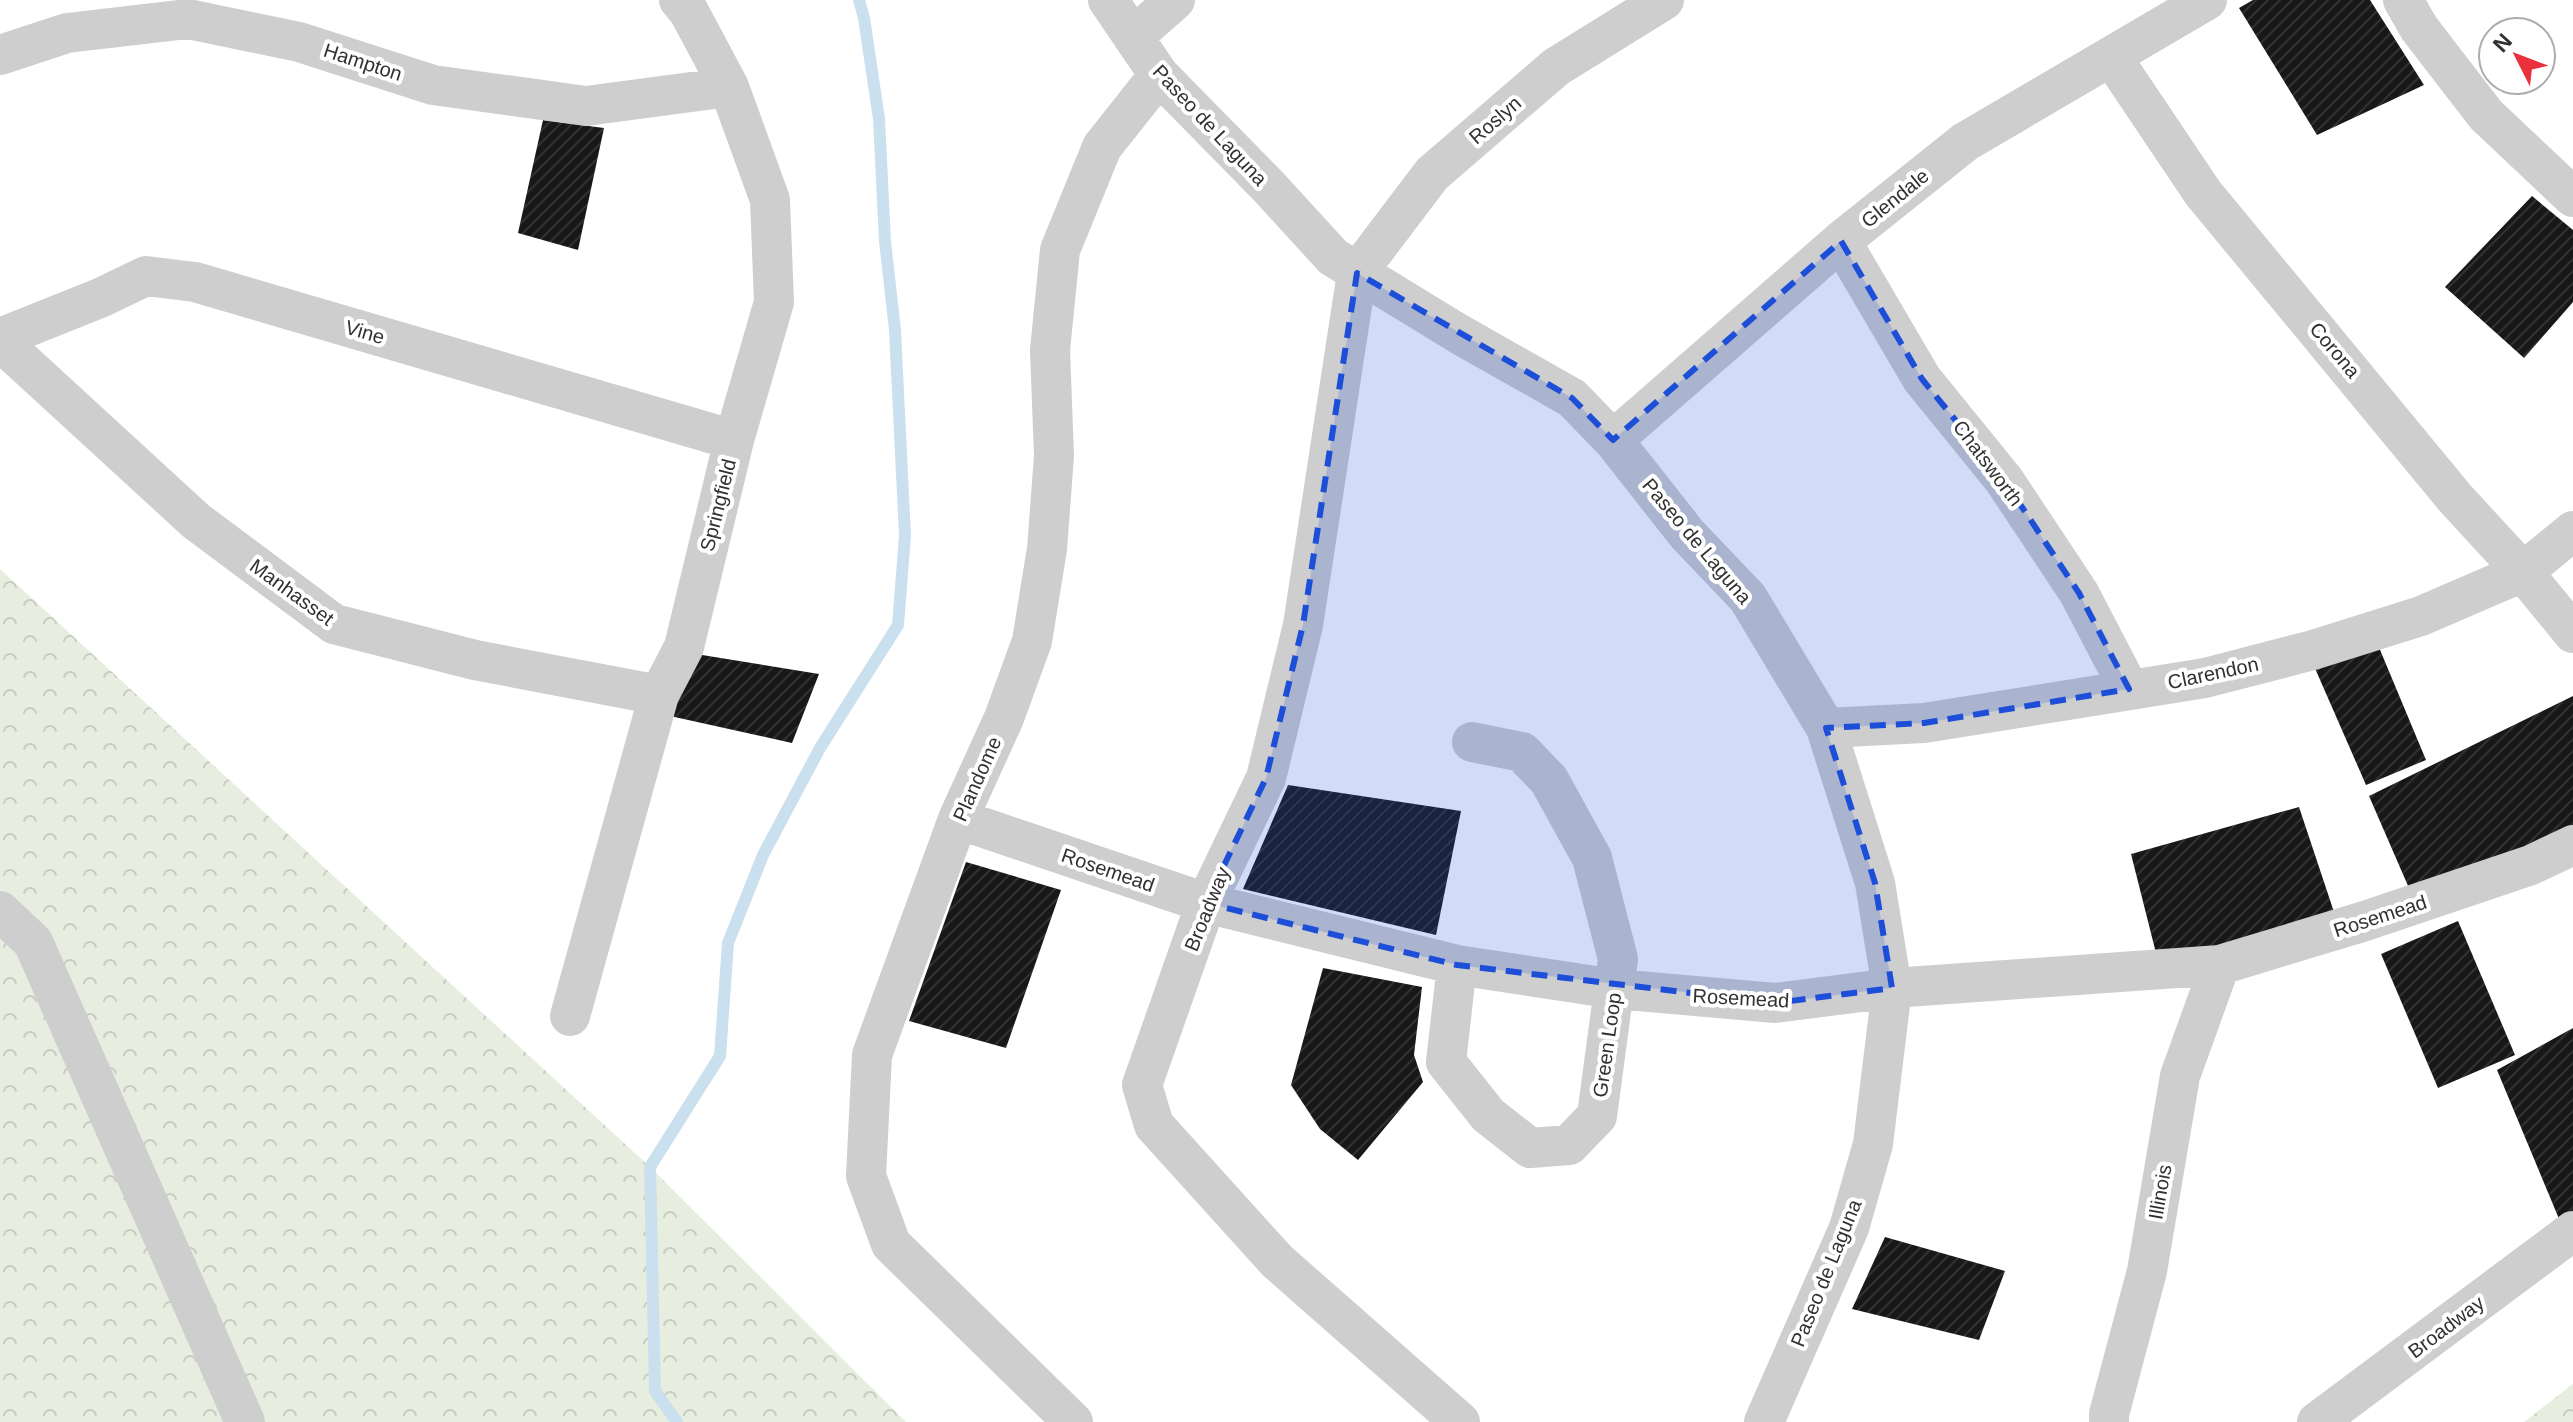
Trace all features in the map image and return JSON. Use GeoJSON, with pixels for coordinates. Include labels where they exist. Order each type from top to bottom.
{"type":"FeatureCollection","features":[{"type":"Feature","properties":{"kind":"street","name":"Springfield"},"geometry":{"type":"LineString","coordinates":[[570,1016],[659,695],[684,647],[734,440],[774,302],[770,200],[729,87],[689,12],[679,0]]}},
{"type":"Feature","properties":{"kind":"street","name":"Paseo de Laguna"},"geometry":{"type":"LineString","coordinates":[[1108,0],[1159,75],[1333,257],[1572,398],[1613,440],[1687,534],[1748,598],[1826,728],[1875,883],[1892,988],[1873,1144],[1849,1228],[1764,1422]]}},
{"type":"Feature","properties":{"kind":"street"},"geometry":{"type":"LineString","coordinates":[[1133,37],[1175,0]]}},
{"type":"Feature","properties":{"kind":"street","name":"Roslyn"},"geometry":{"type":"LineString","coordinates":[[1357,273],[1432,174],[1556,67],[1664,0]]}},
{"type":"Feature","properties":{"kind":"street","name":"Glendale"},"geometry":{"type":"LineString","coordinates":[[1613,440],[1841,241],[1965,142],[2207,0]]}},
{"type":"Feature","properties":{"kind":"street"},"geometry":{"type":"LineString","coordinates":[[2403,0],[2419,28],[2486,115],[2573,197]]}},
{"type":"Feature","properties":{"kind":"street","name":"Hampton"},"geometry":{"type":"LineString","coordinates":[[0,55],[67,33],[191,9],[433,85],[586,106],[729,87]]}},
{"type":"Feature","properties":{"kind":"street","name":"Corona"},"geometry":{"type":"LineString","coordinates":[[2111,56],[2203,193],[2455,498],[2523,572],[2573,633]]}},
{"type":"Feature","properties":{"kind":"street","name":"Plandome"},"geometry":{"type":"LineString","coordinates":[[1073,1422],[891,1244],[866,1176],[872,1055],[958,819],[1004,718],[1032,641],[1047,549],[1054,456],[1050,350],[1060,250],[1102,147],[1159,75]]}},
{"type":"Feature","properties":{"kind":"street","name":"Chatsworth"},"geometry":{"type":"LineString","coordinates":[[1841,241],[1922,379],[2004,480],[2079,593],[2129,689]]}},
{"type":"Feature","properties":{"kind":"street","name":"Broadway"},"geometry":{"type":"LineString","coordinates":[[1357,273],[1303,625],[1266,778],[1206,903],[1142,1085],[1154,1125],[1277,1261],[1460,1422]]}},
{"type":"Feature","properties":{"kind":"street","name":"Vine"},"geometry":{"type":"LineString","coordinates":[[0,339],[146,276],[195,282],[734,440]]}},
{"type":"Feature","properties":{"kind":"street","name":"Manhasset"},"geometry":{"type":"LineString","coordinates":[[0,339],[196,521],[334,624],[475,660],[659,695]]}},
{"type":"Feature","properties":{"kind":"street","name":"Clarendon"},"geometry":{"type":"LineString","coordinates":[[1826,728],[1924,723],[2205,678],[2313,650],[2421,616],[2523,572],[2573,531]]}},
{"type":"Feature","properties":{"kind":"street","name":"Green Loop"},"geometry":{"type":"LineString","coordinates":[[1457,965],[1446,1062],[1488,1115],[1530,1148],[1569,1145],[1597,1116],[1618,959],[1592,858],[1549,780],[1522,752],[1472,742]]}},
{"type":"Feature","properties":{"kind":"street","name":"Rosemead"},"geometry":{"type":"LineString","coordinates":[[958,819],[1206,903],[1457,965],[1615,989],[1775,1003],[1892,988],[2220,965],[2365,921],[2531,865],[2573,845]]}},
{"type":"Feature","properties":{"kind":"street"},"geometry":{"type":"LineString","coordinates":[[0,911],[33,942],[245,1422]]}},
{"type":"Feature","properties":{"kind":"street","name":"Illinois"},"geometry":{"type":"LineString","coordinates":[[2109,1422],[2147,1271],[2180,1076],[2220,965]]}},
{"type":"Feature","properties":{"kind":"street","name":"Broadway"},"geometry":{"type":"LineString","coordinates":[[2317,1422],[2573,1231]]}},
{"type":"Feature","properties":{"kind":"highlighted area"},"geometry":{"type":"Polygon","coordinates":[[[1841,241],[1922,379],[2004,480],[2079,593],[2129,689],[1924,723],[1826,728],[1875,883],[1892,988],[1775,1003],[1457,965],[1206,903],[1266,778],[1303,625],[1357,273],[1572,398],[1613,440],[1841,241]]]}},
{"type":"Feature","properties":{"kind":"green space"},"geometry":{"type":"Polygon","coordinates":[[[0,569],[650,1167],[906,1422],[0,1422],[0,569]]]}},
{"type":"Feature","properties":{"kind":"green space"},"geometry":{"type":"Polygon","coordinates":[[[2573,1384],[2573,1422],[2524,1422],[2573,1384]]]}},
{"type":"Feature","properties":{"kind":"building"},"geometry":{"type":"Polygon","coordinates":[[[2253,0],[2370,0],[2424,85],[2317,135],[2239,8],[2253,0]]]}},
{"type":"Feature","properties":{"kind":"building"},"geometry":{"type":"Polygon","coordinates":[[[543,120],[604,128],[578,250],[518,233],[543,120]]]}},
{"type":"Feature","properties":{"kind":"building"},"geometry":{"type":"Polygon","coordinates":[[[2532,196],[2573,230],[2573,302],[2524,358],[2445,287],[2532,196]]]}},
{"type":"Feature","properties":{"kind":"building"},"geometry":{"type":"Polygon","coordinates":[[[2378,645],[2426,760],[2366,785],[2314,666],[2378,645]]]}},
{"type":"Feature","properties":{"kind":"building"},"geometry":{"type":"Polygon","coordinates":[[[696,654],[819,674],[792,743],[670,716],[696,654]]]}},
{"type":"Feature","properties":{"kind":"building"},"geometry":{"type":"Polygon","coordinates":[[[2573,696],[2573,827],[2412,895],[2369,796],[2573,696]]]}},
{"type":"Feature","properties":{"kind":"building"},"geometry":{"type":"Polygon","coordinates":[[[1288,785],[1461,811],[1436,935],[1243,889],[1288,785]]]}},
{"type":"Feature","properties":{"kind":"building"},"geometry":{"type":"Polygon","coordinates":[[[2299,807],[2338,924],[2158,961],[2131,854],[2299,807]]]}},
{"type":"Feature","properties":{"kind":"building"},"geometry":{"type":"Polygon","coordinates":[[[966,862],[1061,890],[1006,1048],[909,1021],[966,862]]]}},
{"type":"Feature","properties":{"kind":"building"},"geometry":{"type":"Polygon","coordinates":[[[2458,921],[2515,1055],[2438,1088],[2381,954],[2458,921]]]}},
{"type":"Feature","properties":{"kind":"building"},"geometry":{"type":"Polygon","coordinates":[[[1323,968],[1422,987],[1414,1055],[1423,1082],[1358,1160],[1320,1129],[1291,1085],[1323,968]]]}},
{"type":"Feature","properties":{"kind":"building"},"geometry":{"type":"Polygon","coordinates":[[[2573,1028],[2573,1217],[2562,1226],[2497,1070],[2573,1028]]]}},
{"type":"Feature","properties":{"kind":"building"},"geometry":{"type":"Polygon","coordinates":[[[1885,1237],[2005,1271],[1979,1340],[1852,1309],[1885,1237]]]}},
{"type":"Feature","properties":{"kind":"waterway"},"geometry":{"type":"LineString","coordinates":[[677,1422],[655,1391],[650,1167],[720,1056],[728,943],[763,855],[820,748],[898,625],[905,536],[895,330],[885,241],[879,119],[859,0]]}}]}
